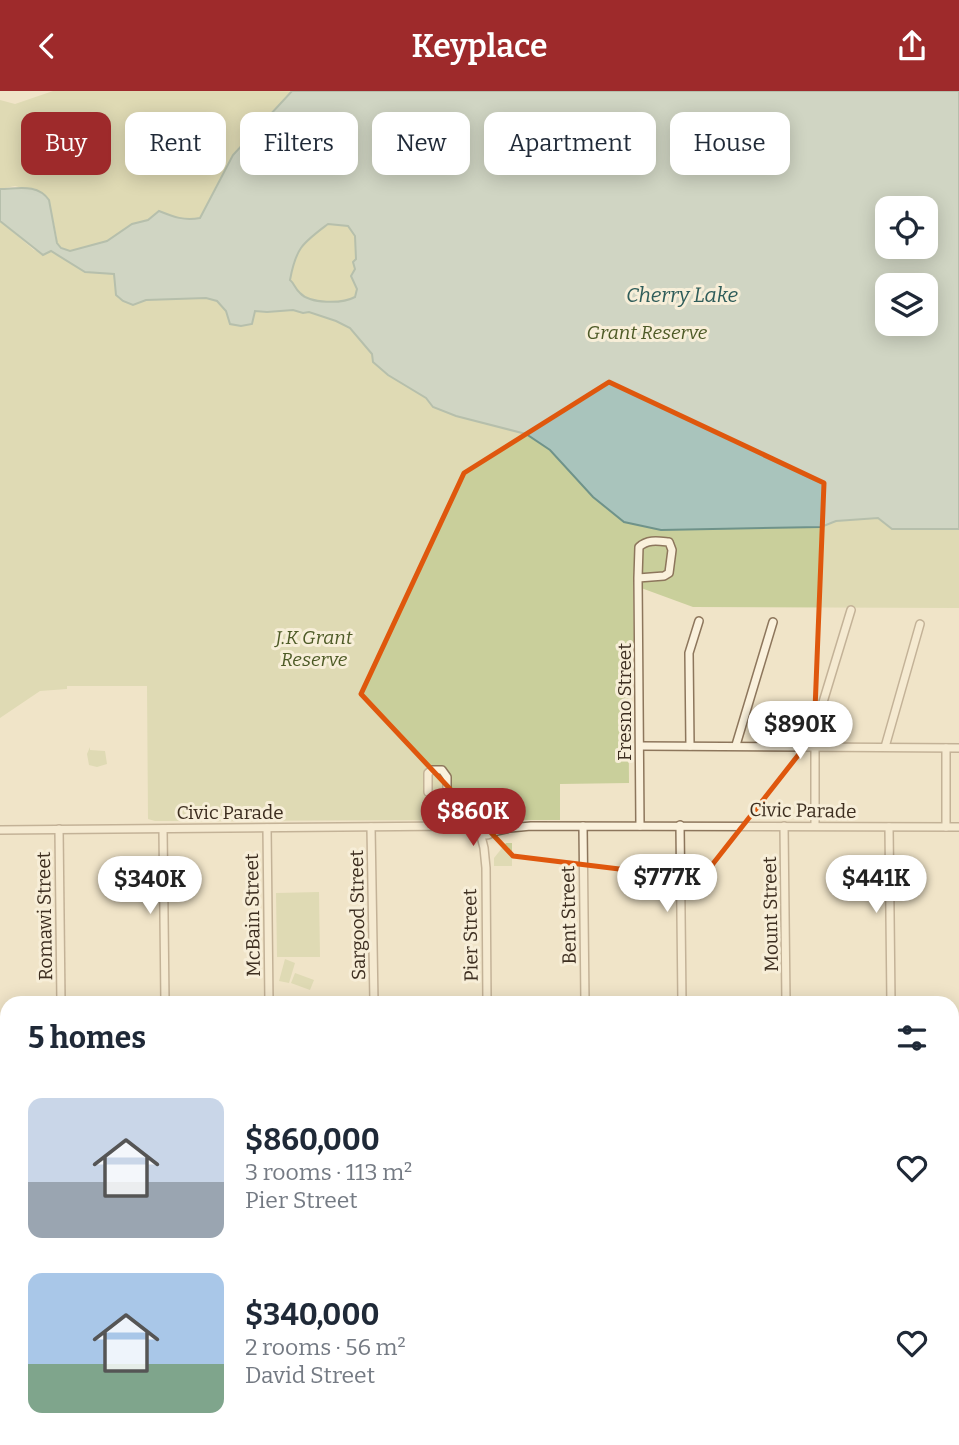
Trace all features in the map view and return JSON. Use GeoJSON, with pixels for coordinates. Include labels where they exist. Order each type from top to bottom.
{"type":"FeatureCollection","features":[{"type":"Feature","properties":{"kind":"street","name":"Fresno Street"},"geometry":{"type":"LineString","coordinates":[[638,578],[664,576],[669,573],[672,549],[668,542],[652,541],[639,547],[638,578],[640,825]]}},
{"type":"Feature","properties":{"kind":"street"},"geometry":{"type":"LineString","coordinates":[[815,826],[816,747],[820,712],[851,610]]}},
{"type":"Feature","properties":{"kind":"street"},"geometry":{"type":"LineString","coordinates":[[690,746],[690,653],[699,621]]}},
{"type":"Feature","properties":{"kind":"street"},"geometry":{"type":"LineString","coordinates":[[736,745],[773,622]]}},
{"type":"Feature","properties":{"kind":"street"},"geometry":{"type":"LineString","coordinates":[[885,747],[920,624]]}},
{"type":"Feature","properties":{"kind":"street"},"geometry":{"type":"LineString","coordinates":[[640,746],[946,748],[958,745]]}},
{"type":"Feature","properties":{"kind":"street"},"geometry":{"type":"LineString","coordinates":[[946,748],[946,827]]}},
{"type":"Feature","properties":{"kind":"street"},"geometry":{"type":"LineString","coordinates":[[428,792],[428,773],[442,770],[446,777],[447,792]]}},
{"type":"Feature","properties":{"kind":"street"},"geometry":{"type":"LineString","coordinates":[[480,819],[493,819],[495,824],[492,833],[486,835],[479,832],[477,826],[480,819]]}},
{"type":"Feature","properties":{"kind":"street","name":"Civic Parade"},"geometry":{"type":"LineString","coordinates":[[454,827],[480,819]]}},
{"type":"Feature","properties":{"kind":"street","name":"Civic Parade"},"geometry":{"type":"LineString","coordinates":[[493,819],[521,826]]}},
{"type":"Feature","properties":{"kind":"street"},"geometry":{"type":"LineString","coordinates":[[680,825],[682,996]]}},
{"type":"Feature","properties":{"kind":"street","name":"Civic Parade"},"geometry":{"type":"LineString","coordinates":[[492,833],[521,826],[959,827]]}},
{"type":"Feature","properties":{"kind":"street","name":"Bent Street"},"geometry":{"type":"LineString","coordinates":[[583,826],[585,996]]}},
{"type":"Feature","properties":{"kind":"street","name":"Mount Street"},"geometry":{"type":"LineString","coordinates":[[784,826],[786,996]]}},
{"type":"Feature","properties":{"kind":"street","name":"Sargood Street"},"geometry":{"type":"LineString","coordinates":[[371,827],[374,996]]}},
{"type":"Feature","properties":{"kind":"street","name":"Civic Parade"},"geometry":{"type":"LineString","coordinates":[[2,829],[454,827],[479,832]]}},
{"type":"Feature","properties":{"kind":"street"},"geometry":{"type":"LineString","coordinates":[[889,827],[891,996]]}},
{"type":"Feature","properties":{"kind":"street","name":"McBain Street"},"geometry":{"type":"LineString","coordinates":[[267,828],[269,996]]}},
{"type":"Feature","properties":{"kind":"street","name":"Romawi Street"},"geometry":{"type":"LineString","coordinates":[[59,829],[61,996]]}},
{"type":"Feature","properties":{"kind":"street"},"geometry":{"type":"LineString","coordinates":[[163,829],[165,996]]}},
{"type":"Feature","properties":{"kind":"street","name":"Pier Street"},"geometry":{"type":"LineString","coordinates":[[479,832],[486,868],[487,996]]}},
{"type":"Feature","properties":{"kind":"street","name":"Pier Street"},"geometry":{"type":"LineString","coordinates":[[486,868],[492,833]]}},
{"type":"Feature","properties":{"kind":"highlighted area"},"geometry":{"type":"Polygon","coordinates":[[[609,382],[824,483],[814,735],[701,879],[513,856],[361,694],[464,473],[609,382]]]}},
{"type":"Feature","properties":{"kind":"green space","name":"Grant Reserve"},"geometry":{"type":"Polygon","coordinates":[[[53,91],[959,91],[959,608],[693,607],[633,585],[634,646],[629,650],[628,659],[629,783],[560,784],[560,820],[505,820],[483,813],[467,820],[148,819],[147,686],[67,686],[67,689],[40,691],[0,718],[0,221],[34,250],[41,252],[57,238],[46,195],[15,186],[0,189],[0,100],[15,104],[53,91]]]}},
{"type":"Feature","properties":{"kind":"green space"},"geometry":{"type":"Polygon","coordinates":[[[90,747],[90,750],[105,751],[107,764],[97,767],[89,765],[87,754],[90,747]]]}},
{"type":"Feature","properties":{"kind":"green space"},"geometry":{"type":"Polygon","coordinates":[[[506,843],[512,843],[512,866],[494,866],[494,858],[506,843]]]}},
{"type":"Feature","properties":{"kind":"green space"},"geometry":{"type":"Polygon","coordinates":[[[319,892],[320,957],[277,957],[276,893],[319,892]]]}},
{"type":"Feature","properties":{"kind":"green space"},"geometry":{"type":"Polygon","coordinates":[[[285,959],[295,963],[289,983],[279,981],[285,959]]]}},
{"type":"Feature","properties":{"kind":"green space"},"geometry":{"type":"Polygon","coordinates":[[[295,973],[314,980],[310,990],[291,983],[295,973]]]}},
{"type":"Feature","properties":{"kind":"water","name":"Cherry Lake"},"geometry":{"type":"Polygon","coordinates":[[[292,91],[959,91],[959,529],[892,529],[878,518],[836,521],[821,527],[661,530],[624,522],[593,497],[550,450],[526,434],[456,416],[433,407],[426,398],[388,375],[373,362],[372,354],[350,328],[336,321],[293,310],[255,311],[252,324],[241,326],[230,324],[226,311],[217,301],[206,298],[146,300],[133,305],[116,295],[114,274],[85,272],[51,251],[43,255],[0,221],[0,189],[39,191],[49,200],[57,243],[61,248],[70,251],[107,241],[132,224],[148,220],[159,211],[179,218],[200,218],[223,175],[226,175],[226,168],[240,147],[240,175],[358,175],[358,112],[273,112],[292,91]],[[328,224],[302,247],[295,260],[290,280],[305,297],[335,302],[355,297],[357,289],[351,276],[356,259],[355,236],[348,226],[328,224]]]}},
{"type":"Feature","properties":{"kind":"park label","name":"J.K Grant Reserve"},"geometry":{"type":"Point","coordinates":[314,648]}}]}
